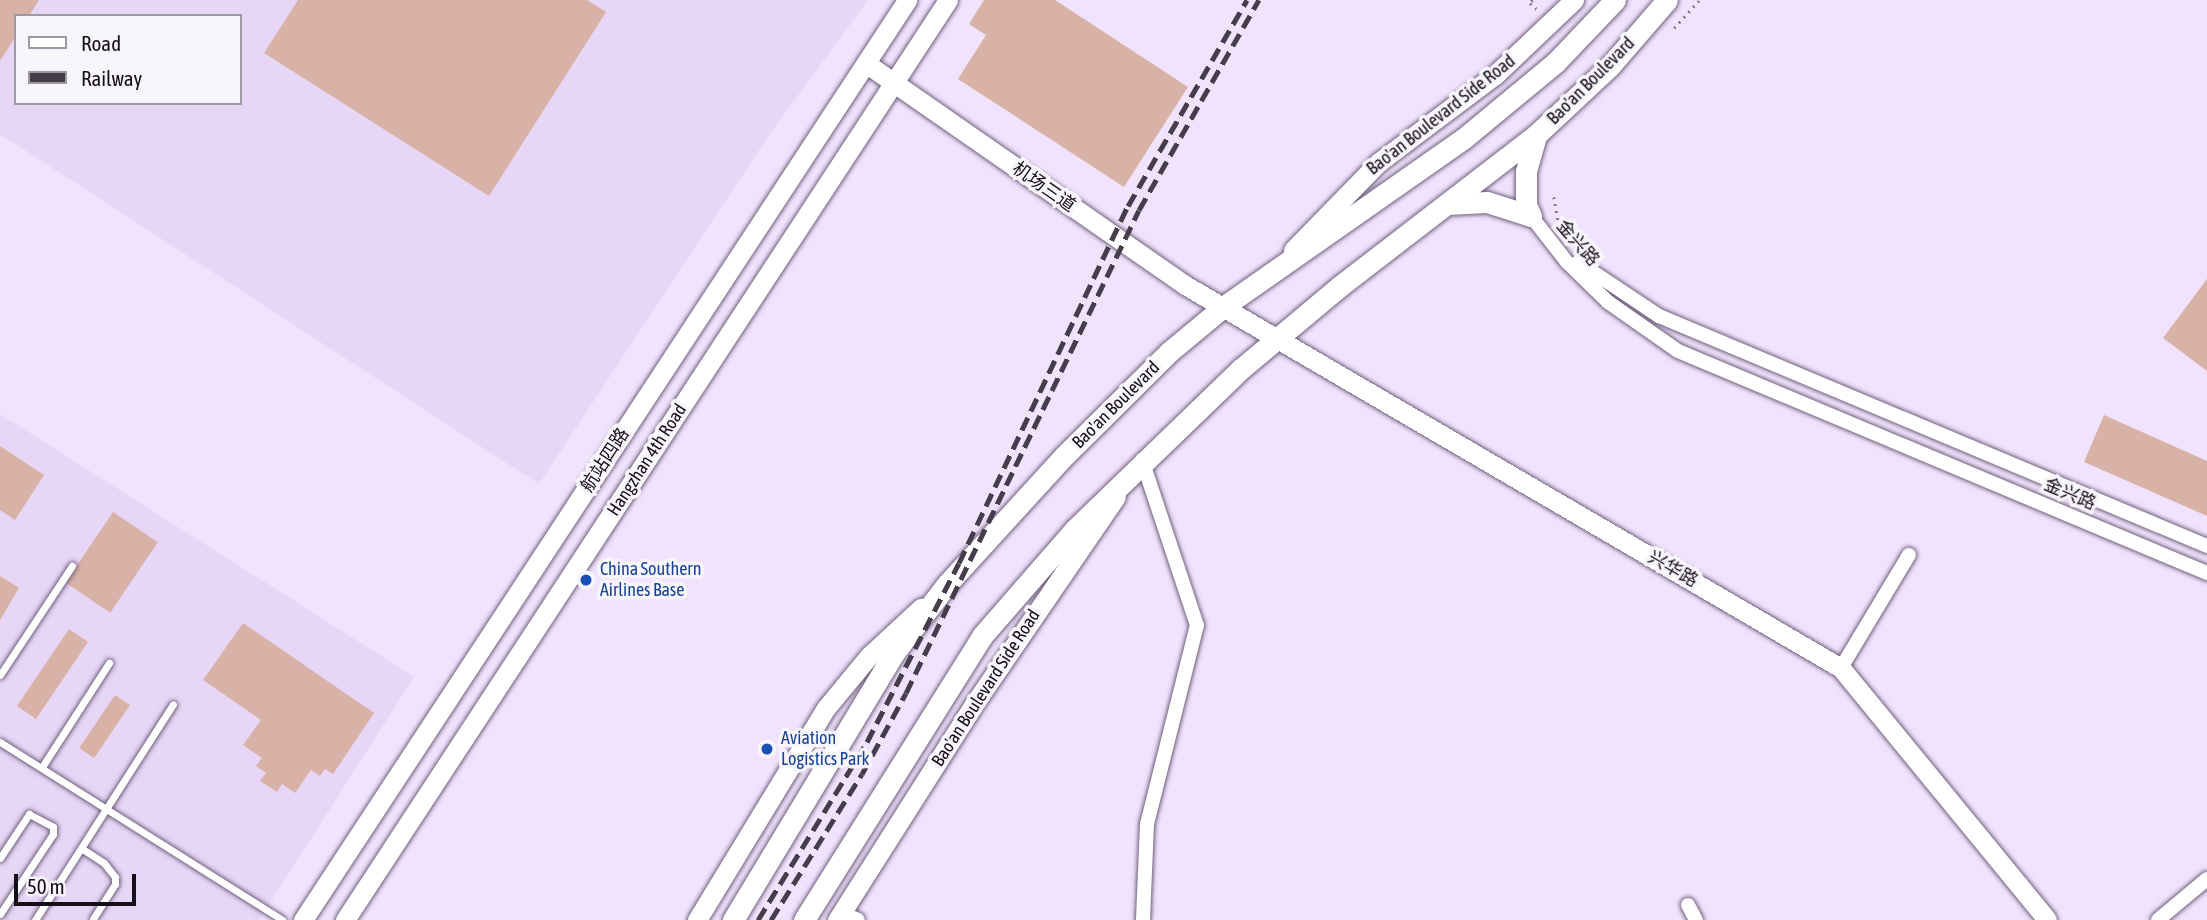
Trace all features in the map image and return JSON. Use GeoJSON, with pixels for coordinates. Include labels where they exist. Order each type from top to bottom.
{"type":"FeatureCollection","features":[{"type":"Feature","properties":{"kind":"main road","name":"Bao'an Boulevard"},"geometry":{"type":"LineString","coordinates":[[733,920],[894,653],[948,583],[1063,456],[1169,352],[1223,307],[1281,263],[1473,131],[1555,63],[1615,0]]}},
{"type":"Feature","properties":{"kind":"main road","name":"Bao'an Boulevard"},"geometry":{"type":"LineString","coordinates":[[804,920],[982,636],[1021,587],[1142,460],[1277,339],[1536,135],[1610,66],[1667,0]]}},
{"type":"Feature","properties":{"kind":"main road"},"geometry":{"type":"LineString","coordinates":[[1531,216],[1526,205],[1526,171],[1536,135]]}},
{"type":"Feature","properties":{"kind":"main road"},"geometry":{"type":"LineString","coordinates":[[1447,204],[1488,202],[1531,216]]}},
{"type":"Feature","properties":{"kind":"street","name":"航站四路"},"geometry":{"type":"LineString","coordinates":[[303,920],[907,0]]}},
{"type":"Feature","properties":{"kind":"street","name":"Hangzhan 4th Road"},"geometry":{"type":"LineString","coordinates":[[345,920],[948,0]]}},
{"type":"Feature","properties":{"kind":"street","name":"Bao'an Boulevard Side Road"},"geometry":{"type":"LineString","coordinates":[[1281,263],[1379,162],[1495,75],[1574,0]]}},
{"type":"Feature","properties":{"kind":"street","name":"机场三道"},"geometry":{"type":"LineString","coordinates":[[867,64],[1223,307]]}},
{"type":"Feature","properties":{"kind":"street","name":"金兴路"},"geometry":{"type":"LineString","coordinates":[[1531,216],[1595,275],[1659,316],[2207,546]]}},
{"type":"Feature","properties":{"kind":"street","name":"金兴路"},"geometry":{"type":"LineString","coordinates":[[1531,216],[1567,262],[1608,302],[1678,351],[2207,573]]}},
{"type":"Feature","properties":{"kind":"street","name":"兴华路"},"geometry":{"type":"LineString","coordinates":[[1223,307],[1842,668],[2048,920]]}},
{"type":"Feature","properties":{"kind":"street","name":"Bao'an Boulevard Side Road"},"geometry":{"type":"LineString","coordinates":[[845,918],[1032,617],[1142,460]]}},
{"type":"Feature","properties":{"kind":"street"},"geometry":{"type":"LineString","coordinates":[[1142,460],[1197,625],[1147,824],[1143,920]]}},
{"type":"Feature","properties":{"kind":"street"},"geometry":{"type":"LineString","coordinates":[[1842,668],[1909,555]]}},
{"type":"Feature","properties":{"kind":"street"},"geometry":{"type":"LineString","coordinates":[[697,920],[826,708],[869,656],[948,583]]}},
{"type":"Feature","properties":{"kind":"street"},"geometry":{"type":"LineString","coordinates":[[2158,920],[2207,879]]}},
{"type":"Feature","properties":{"kind":"street"},"geometry":{"type":"LineString","coordinates":[[1688,905],[1696,920]]}},
{"type":"Feature","properties":{"kind":"lane"},"geometry":{"type":"LineString","coordinates":[[0,675],[72,566]]}},
{"type":"Feature","properties":{"kind":"lane"},"geometry":{"type":"LineString","coordinates":[[42,768],[109,663]]}},
{"type":"Feature","properties":{"kind":"lane"},"geometry":{"type":"LineString","coordinates":[[35,920],[173,704]]}},
{"type":"Feature","properties":{"kind":"lane"},"geometry":{"type":"LineString","coordinates":[[0,742],[283,920]]}},
{"type":"Feature","properties":{"kind":"lane"},"geometry":{"type":"LineString","coordinates":[[0,858],[29,814],[53,827],[53,834],[0,914]]}},
{"type":"Feature","properties":{"kind":"lane"},"geometry":{"type":"LineString","coordinates":[[81,848],[104,863],[115,877],[115,884],[93,919]]}},
{"type":"Feature","properties":{"kind":"path"},"geometry":{"type":"LineString","coordinates":[[1675,27],[1699,0]]}},
{"type":"Feature","properties":{"kind":"path"},"geometry":{"type":"LineString","coordinates":[[1532,1],[1538,10]]}},
{"type":"Feature","properties":{"kind":"shaded area"},"geometry":{"type":"Polygon","coordinates":[[[0,0],[868,0],[769,135],[539,484],[0,134],[0,0]]]}},
{"type":"Feature","properties":{"kind":"shaded area"},"geometry":{"type":"Polygon","coordinates":[[[0,414],[414,677],[259,920],[0,920],[0,414]]]}},
{"type":"Feature","properties":{"kind":"building"},"geometry":{"type":"Polygon","coordinates":[[[0,0],[39,0],[30,14],[14,14],[14,39],[0,61],[0,0]]]}},
{"type":"Feature","properties":{"kind":"building"},"geometry":{"type":"Polygon","coordinates":[[[298,0],[587,0],[606,12],[489,196],[264,53],[298,0]]]}},
{"type":"Feature","properties":{"kind":"building"},"geometry":{"type":"Polygon","coordinates":[[[984,0],[1055,0],[1188,87],[1124,187],[958,79],[986,35],[969,24],[984,0]]]}},
{"type":"Feature","properties":{"kind":"building"},"geometry":{"type":"Polygon","coordinates":[[[2207,279],[2207,371],[2163,338],[2207,279]]]}},
{"type":"Feature","properties":{"kind":"building"},"geometry":{"type":"Polygon","coordinates":[[[2104,415],[2207,461],[2207,516],[2084,462],[2104,415]]]}},
{"type":"Feature","properties":{"kind":"building"},"geometry":{"type":"Polygon","coordinates":[[[0,446],[44,475],[15,520],[0,510],[0,446]]]}},
{"type":"Feature","properties":{"kind":"building"},"geometry":{"type":"Polygon","coordinates":[[[113,512],[158,542],[110,613],[65,582],[113,512]]]}},
{"type":"Feature","properties":{"kind":"building"},"geometry":{"type":"Polygon","coordinates":[[[0,576],[19,588],[0,620],[0,576]]]}},
{"type":"Feature","properties":{"kind":"building"},"geometry":{"type":"Polygon","coordinates":[[[243,623],[374,713],[333,774],[325,769],[320,776],[311,770],[295,793],[282,784],[277,792],[260,781],[266,773],[256,766],[262,758],[243,745],[261,720],[203,680],[243,623]]]}},
{"type":"Feature","properties":{"kind":"building"},"geometry":{"type":"Polygon","coordinates":[[[69,629],[88,642],[36,719],[17,706],[69,629]]]}},
{"type":"Feature","properties":{"kind":"building"},"geometry":{"type":"Polygon","coordinates":[[[115,695],[130,705],[94,758],[79,748],[115,695]]]}},
{"type":"Feature","properties":{"kind":"railway"},"geometry":{"type":"LineString","coordinates":[[758,920],[867,742],[959,563],[1128,206],[1247,0]]}},
{"type":"Feature","properties":{"kind":"railway"},"geometry":{"type":"LineString","coordinates":[[771,920],[862,774],[906,693],[1139,210],[1259,0]]}},
{"type":"Feature","properties":{"kind":"place","name":"China Southern Airlines Base"},"geometry":{"type":"Point","coordinates":[586,580]}},
{"type":"Feature","properties":{"kind":"place","name":"Aviation Logistics Park"},"geometry":{"type":"Point","coordinates":[767,749]}}]}
